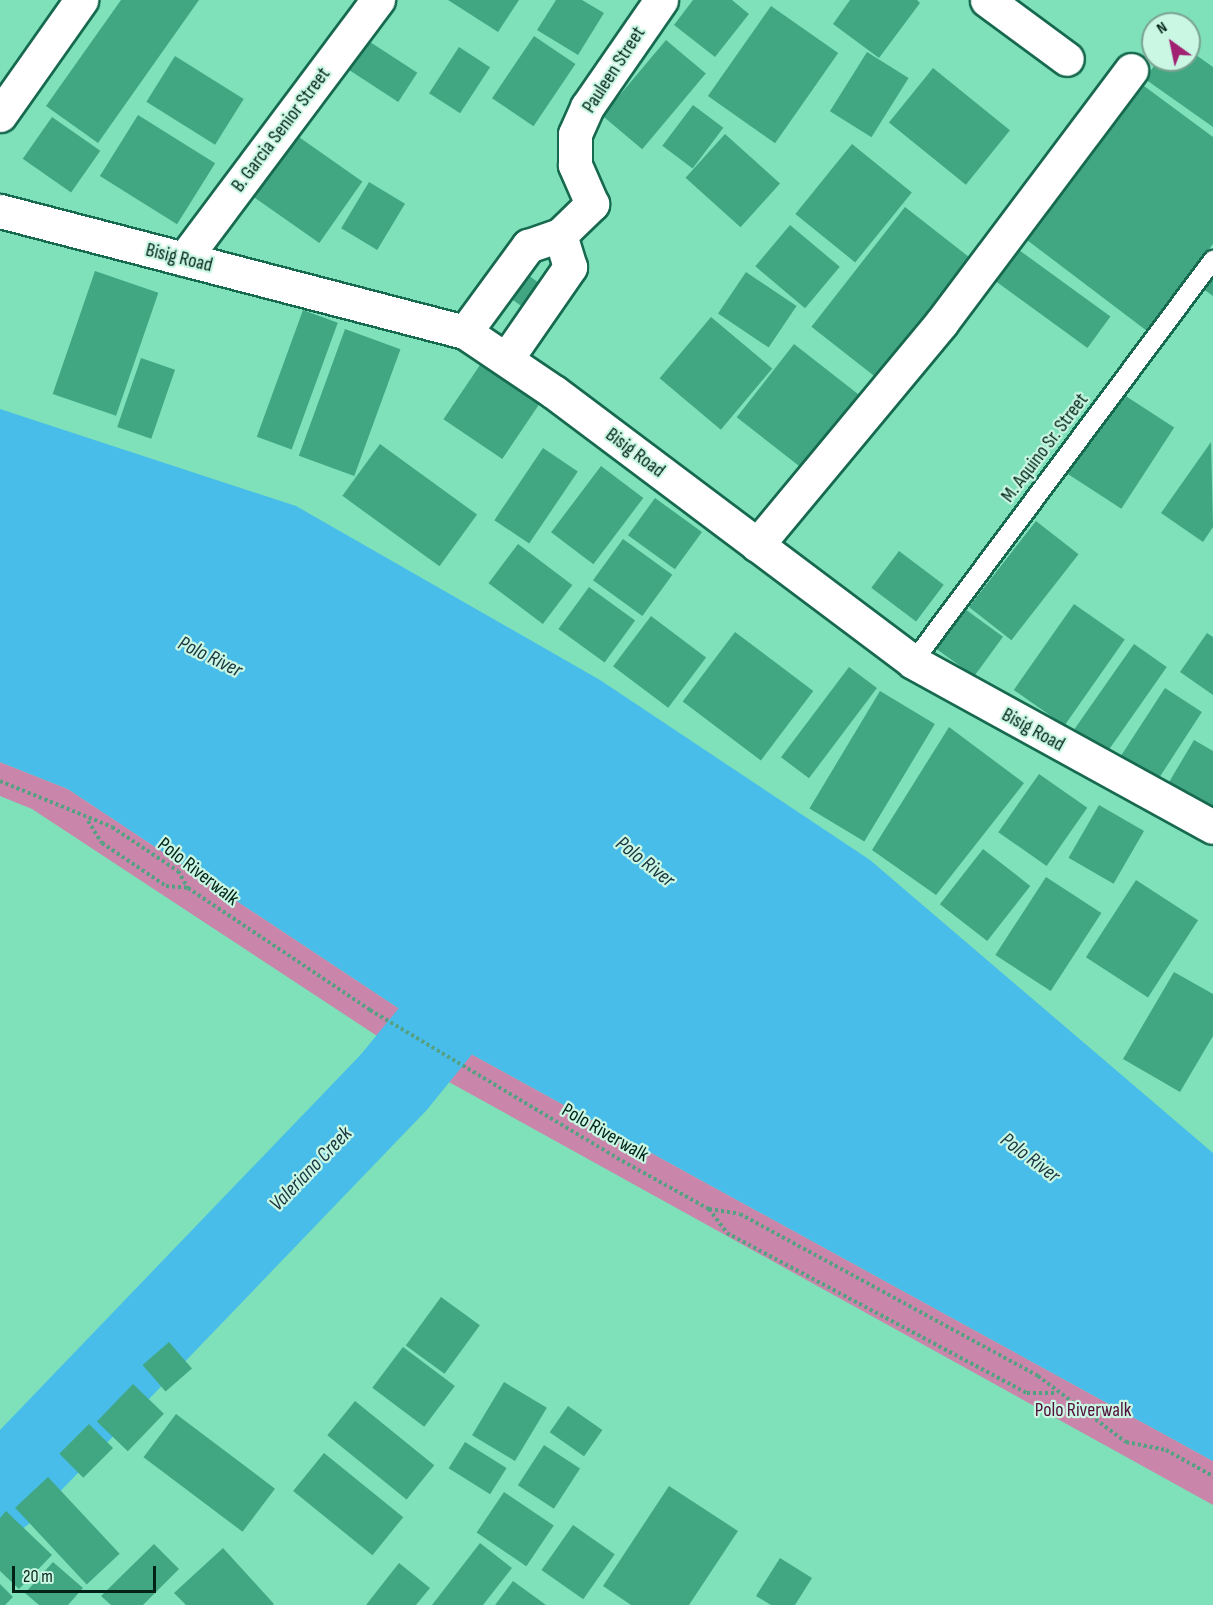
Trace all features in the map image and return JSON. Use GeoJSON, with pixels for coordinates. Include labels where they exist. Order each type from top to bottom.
{"type":"FeatureCollection","features":[{"type":"Feature","properties":{"kind":"street"},"geometry":{"type":"LineString","coordinates":[[0,115],[81,0]]}},
{"type":"Feature","properties":{"kind":"street","name":"B. Garcia Senior Street"},"geometry":{"type":"LineString","coordinates":[[184,259],[378,0]]}},
{"type":"Feature","properties":{"kind":"street","name":"Pauleen Street"},"geometry":{"type":"LineString","coordinates":[[465,332],[528,246],[560,235],[592,204],[575,165],[575,134],[587,106],[661,0]]}},
{"type":"Feature","properties":{"kind":"street"},"geometry":{"type":"LineString","coordinates":[[1001,4],[1067,59]]}},
{"type":"Feature","properties":{"kind":"street"},"geometry":{"type":"LineString","coordinates":[[757,545],[942,322],[1131,70]]}},
{"type":"Feature","properties":{"kind":"street","name":"Bisig Road"},"geometry":{"type":"LineString","coordinates":[[0,211],[465,332],[507,358],[913,662],[1213,827]]}},
{"type":"Feature","properties":{"kind":"street"},"geometry":{"type":"LineString","coordinates":[[507,358],[570,267],[560,235]]}},
{"type":"Feature","properties":{"kind":"lane","name":"M. Aquino Sr. Street"},"geometry":{"type":"LineString","coordinates":[[913,662],[1213,261]]}},
{"type":"Feature","properties":{"kind":"path","name":"Polo Riverwalk"},"geometry":{"type":"LineString","coordinates":[[0,781],[87,820],[111,827],[178,871],[188,888],[370,1010],[580,1136],[709,1209],[741,1214],[1038,1376],[1054,1394],[1126,1442],[1166,1450],[1213,1476]]}},
{"type":"Feature","properties":{"kind":"path"},"geometry":{"type":"LineString","coordinates":[[87,820],[102,843],[157,880],[188,888]]}},
{"type":"Feature","properties":{"kind":"path"},"geometry":{"type":"LineString","coordinates":[[709,1209],[727,1233],[1027,1393],[1054,1394]]}},
{"type":"Feature","properties":{"kind":"green space","name":"Polo Riverwalk"},"geometry":{"type":"Polygon","coordinates":[[[0,762],[68,789],[451,1043],[1213,1461],[1213,1505],[438,1076],[32,809],[0,796],[0,762]]]}},
{"type":"Feature","properties":{"kind":"water","name":"Polo River"},"geometry":{"type":"Polygon","coordinates":[[[0,409],[296,506],[600,680],[870,860],[1213,1153],[1213,1461],[451,1043],[68,789],[0,762],[0,409]]]}},
{"type":"Feature","properties":{"kind":"building"},"geometry":{"type":"Polygon","coordinates":[[[121,0],[199,0],[98,143],[46,106],[121,0]]]}},
{"type":"Feature","properties":{"kind":"building"},"geometry":{"type":"Polygon","coordinates":[[[448,0],[519,0],[498,32],[448,0]]]}},
{"type":"Feature","properties":{"kind":"building"},"geometry":{"type":"Polygon","coordinates":[[[556,0],[582,0],[604,13],[578,55],[537,30],[556,0]]]}},
{"type":"Feature","properties":{"kind":"building"},"geometry":{"type":"Polygon","coordinates":[[[693,0],[732,0],[749,14],[715,57],[674,25],[693,0]]]}},
{"type":"Feature","properties":{"kind":"building"},"geometry":{"type":"Polygon","coordinates":[[[850,0],[917,0],[920,3],[879,58],[833,24],[850,0]]]}},
{"type":"Feature","properties":{"kind":"building"},"geometry":{"type":"Polygon","coordinates":[[[771,6],[838,53],[775,143],[708,96],[771,6]]]}},
{"type":"Feature","properties":{"kind":"building"},"geometry":{"type":"Polygon","coordinates":[[[534,36],[575,64],[534,126],[492,98],[534,36]]]}},
{"type":"Feature","properties":{"kind":"building"},"geometry":{"type":"Polygon","coordinates":[[[367,40],[417,73],[398,102],[348,69],[367,40]]]}},
{"type":"Feature","properties":{"kind":"building"},"geometry":{"type":"Polygon","coordinates":[[[666,40],[706,73],[642,149],[602,116],[666,40]]]}},
{"type":"Feature","properties":{"kind":"building"},"geometry":{"type":"Polygon","coordinates":[[[459,47],[490,67],[460,113],[429,93],[459,47]]]}},
{"type":"Feature","properties":{"kind":"building"},"geometry":{"type":"Polygon","coordinates":[[[867,52],[909,78],[871,137],[830,111],[867,52]]]}},
{"type":"Feature","properties":{"kind":"building"},"geometry":{"type":"Polygon","coordinates":[[[175,56],[244,99],[215,145],[146,102],[175,56]]]}},
{"type":"Feature","properties":{"kind":"building"},"geometry":{"type":"Polygon","coordinates":[[[1201,58],[1213,67],[1213,127],[1145,79],[1150,72],[1201,72],[1201,58]]]}},
{"type":"Feature","properties":{"kind":"building"},"geometry":{"type":"Polygon","coordinates":[[[933,68],[1010,130],[966,185],[889,122],[933,68]]]}},
{"type":"Feature","properties":{"kind":"building"},"geometry":{"type":"Polygon","coordinates":[[[1140,83],[1213,137],[1213,244],[1147,331],[1023,237],[1140,83]]]}},
{"type":"Feature","properties":{"kind":"building"},"geometry":{"type":"Polygon","coordinates":[[[693,105],[723,128],[693,169],[662,146],[693,105]]]}},
{"type":"Feature","properties":{"kind":"building"},"geometry":{"type":"Polygon","coordinates":[[[138,115],[215,163],[177,224],[100,176],[138,115]]]}},
{"type":"Feature","properties":{"kind":"building"},"geometry":{"type":"Polygon","coordinates":[[[52,117],[100,151],[71,193],[23,159],[52,117]]]}},
{"type":"Feature","properties":{"kind":"building"},"geometry":{"type":"Polygon","coordinates":[[[725,134],[780,184],[741,227],[686,178],[725,134]]]}},
{"type":"Feature","properties":{"kind":"building"},"geometry":{"type":"Polygon","coordinates":[[[296,135],[362,181],[319,243],[253,196],[296,135]]]}},
{"type":"Feature","properties":{"kind":"building"},"geometry":{"type":"Polygon","coordinates":[[[852,144],[912,192],[855,262],[795,214],[852,144]]]}},
{"type":"Feature","properties":{"kind":"building"},"geometry":{"type":"Polygon","coordinates":[[[369,182],[405,204],[377,250],[341,228],[369,182]]]}},
{"type":"Feature","properties":{"kind":"building"},"geometry":{"type":"Polygon","coordinates":[[[905,207],[970,258],[877,378],[811,327],[905,207]]]}},
{"type":"Feature","properties":{"kind":"building"},"geometry":{"type":"Polygon","coordinates":[[[790,225],[840,267],[805,308],[755,266],[790,225]]]}},
{"type":"Feature","properties":{"kind":"building"},"geometry":{"type":"Polygon","coordinates":[[[1019,250],[1110,316],[1087,348],[996,282],[1019,250]]]}},
{"type":"Feature","properties":{"kind":"building"},"geometry":{"type":"Polygon","coordinates":[[[95,271],[158,293],[116,416],[53,394],[95,271]]]}},
{"type":"Feature","properties":{"kind":"building"},"geometry":{"type":"Polygon","coordinates":[[[746,272],[797,306],[769,348],[718,313],[746,272]]]}},
{"type":"Feature","properties":{"kind":"building"},"geometry":{"type":"Polygon","coordinates":[[[528,275],[542,285],[525,308],[511,298],[528,275]]]}},
{"type":"Feature","properties":{"kind":"building"},"geometry":{"type":"Polygon","coordinates":[[[1213,275],[1213,296],[1202,288],[1213,275]]]}},
{"type":"Feature","properties":{"kind":"building"},"geometry":{"type":"Polygon","coordinates":[[[303,310],[338,323],[292,450],[257,437],[303,310]]]}},
{"type":"Feature","properties":{"kind":"building"},"geometry":{"type":"Polygon","coordinates":[[[711,317],[772,368],[721,430],[660,378],[711,317]]]}},
{"type":"Feature","properties":{"kind":"building"},"geometry":{"type":"Polygon","coordinates":[[[345,329],[400,349],[354,476],[299,456],[345,329]]]}},
{"type":"Feature","properties":{"kind":"building"},"geometry":{"type":"Polygon","coordinates":[[[794,344],[860,396],[803,469],[737,417],[794,344]]]}},
{"type":"Feature","properties":{"kind":"building"},"geometry":{"type":"Polygon","coordinates":[[[141,358],[175,370],[151,439],[117,427],[141,358]]]}},
{"type":"Feature","properties":{"kind":"building"},"geometry":{"type":"Polygon","coordinates":[[[482,362],[541,402],[502,459],[443,419],[482,362]]]}},
{"type":"Feature","properties":{"kind":"building"},"geometry":{"type":"Polygon","coordinates":[[[1118,391],[1174,427],[1121,509],[1065,472],[1118,391]]]}},
{"type":"Feature","properties":{"kind":"building"},"geometry":{"type":"Polygon","coordinates":[[[1211,442],[1213,527],[1203,542],[1161,513],[1211,442]]]}},
{"type":"Feature","properties":{"kind":"building"},"geometry":{"type":"Polygon","coordinates":[[[380,444],[477,515],[439,566],[342,496],[380,444]]]}},
{"type":"Feature","properties":{"kind":"building"},"geometry":{"type":"Polygon","coordinates":[[[543,448],[578,471],[529,544],[494,520],[543,448]]]}},
{"type":"Feature","properties":{"kind":"building"},"geometry":{"type":"Polygon","coordinates":[[[601,466],[643,498],[593,564],[551,532],[601,466]]]}},
{"type":"Feature","properties":{"kind":"building"},"geometry":{"type":"Polygon","coordinates":[[[655,498],[702,532],[675,569],[628,535],[655,498]]]}},
{"type":"Feature","properties":{"kind":"building"},"geometry":{"type":"Polygon","coordinates":[[[1036,521],[1079,554],[1011,640],[969,607],[1036,521]]]}},
{"type":"Feature","properties":{"kind":"building"},"geometry":{"type":"Polygon","coordinates":[[[623,539],[672,575],[642,616],[593,580],[623,539]]]}},
{"type":"Feature","properties":{"kind":"building"},"geometry":{"type":"Polygon","coordinates":[[[518,544],[572,585],[543,624],[489,583],[518,544]]]}},
{"type":"Feature","properties":{"kind":"building"},"geometry":{"type":"Polygon","coordinates":[[[899,551],[944,585],[916,621],[871,588],[899,551]]]}},
{"type":"Feature","properties":{"kind":"building"},"geometry":{"type":"Polygon","coordinates":[[[589,587],[635,621],[605,663],[558,629],[589,587]]]}},
{"type":"Feature","properties":{"kind":"building"},"geometry":{"type":"Polygon","coordinates":[[[1074,604],[1125,640],[1065,726],[1014,690],[1074,604]]]}},
{"type":"Feature","properties":{"kind":"building"},"geometry":{"type":"Polygon","coordinates":[[[965,609],[1003,637],[974,676],[936,649],[965,609]]]}},
{"type":"Feature","properties":{"kind":"building"},"geometry":{"type":"Polygon","coordinates":[[[651,616],[706,658],[668,708],[613,666],[651,616]]]}},
{"type":"Feature","properties":{"kind":"building"},"geometry":{"type":"Polygon","coordinates":[[[735,632],[813,691],[761,760],[683,701],[735,632]]]}},
{"type":"Feature","properties":{"kind":"building"},"geometry":{"type":"Polygon","coordinates":[[[1207,633],[1213,637],[1213,695],[1180,672],[1207,633]]]}},
{"type":"Feature","properties":{"kind":"building"},"geometry":{"type":"Polygon","coordinates":[[[1134,644],[1167,667],[1107,752],[1074,729],[1134,644]]]}},
{"type":"Feature","properties":{"kind":"building"},"geometry":{"type":"Polygon","coordinates":[[[849,667],[877,688],[809,778],[781,757],[849,667]]]}},
{"type":"Feature","properties":{"kind":"building"},"geometry":{"type":"Polygon","coordinates":[[[1165,688],[1202,712],[1152,788],[1115,764],[1165,688]]]}},
{"type":"Feature","properties":{"kind":"building"},"geometry":{"type":"Polygon","coordinates":[[[880,691],[935,724],[864,841],[809,808],[880,691]]]}},
{"type":"Feature","properties":{"kind":"building"},"geometry":{"type":"Polygon","coordinates":[[[949,727],[1024,783],[936,895],[872,850],[949,727]]]}},
{"type":"Feature","properties":{"kind":"building"},"geometry":{"type":"Polygon","coordinates":[[[1194,740],[1213,751],[1213,815],[1165,789],[1194,740]]]}},
{"type":"Feature","properties":{"kind":"building"},"geometry":{"type":"Polygon","coordinates":[[[1039,774],[1087,808],[1047,866],[998,832],[1039,774]]]}},
{"type":"Feature","properties":{"kind":"building"},"geometry":{"type":"Polygon","coordinates":[[[1099,805],[1144,831],[1114,884],[1068,858],[1099,805]]]}},
{"type":"Feature","properties":{"kind":"building"},"geometry":{"type":"Polygon","coordinates":[[[983,849],[1030,886],[987,941],[940,904],[983,849]]]}},
{"type":"Feature","properties":{"kind":"building"},"geometry":{"type":"Polygon","coordinates":[[[1046,877],[1101,913],[1051,991],[995,955],[1046,877]]]}},
{"type":"Feature","properties":{"kind":"building"},"geometry":{"type":"Polygon","coordinates":[[[1136,880],[1198,920],[1148,997],[1086,957],[1136,880]]]}},
{"type":"Feature","properties":{"kind":"building"},"geometry":{"type":"Polygon","coordinates":[[[1174,972],[1213,994],[1213,1036],[1180,1092],[1123,1059],[1174,972]]]}},
{"type":"Feature","properties":{"kind":"building"},"geometry":{"type":"Polygon","coordinates":[[[441,1297],[480,1325],[445,1374],[406,1346],[441,1297]]]}},
{"type":"Feature","properties":{"kind":"building"},"geometry":{"type":"Polygon","coordinates":[[[169,1342],[192,1368],[166,1391],[143,1365],[169,1342]]]}},
{"type":"Feature","properties":{"kind":"building"},"geometry":{"type":"Polygon","coordinates":[[[403,1347],[455,1386],[424,1427],[372,1388],[403,1347]]]}},
{"type":"Feature","properties":{"kind":"building"},"geometry":{"type":"Polygon","coordinates":[[[504,1382],[547,1408],[515,1461],[472,1435],[504,1382]]]}},
{"type":"Feature","properties":{"kind":"building"},"geometry":{"type":"Polygon","coordinates":[[[133,1384],[164,1414],[128,1451],[97,1421],[133,1384]]]}},
{"type":"Feature","properties":{"kind":"building"},"geometry":{"type":"Polygon","coordinates":[[[355,1401],[434,1465],[407,1499],[327,1435],[355,1401]]]}},
{"type":"Feature","properties":{"kind":"building"},"geometry":{"type":"Polygon","coordinates":[[[568,1406],[602,1430],[584,1456],[550,1432],[568,1406]]]}},
{"type":"Feature","properties":{"kind":"building"},"geometry":{"type":"Polygon","coordinates":[[[176,1414],[275,1489],[243,1532],[144,1457],[176,1414]]]}},
{"type":"Feature","properties":{"kind":"building"},"geometry":{"type":"Polygon","coordinates":[[[89,1424],[113,1448],[83,1478],[59,1454],[89,1424]]]}},
{"type":"Feature","properties":{"kind":"building"},"geometry":{"type":"Polygon","coordinates":[[[465,1442],[507,1468],[490,1494],[449,1468],[465,1442]]]}},
{"type":"Feature","properties":{"kind":"building"},"geometry":{"type":"Polygon","coordinates":[[[544,1445],[580,1468],[554,1509],[518,1485],[544,1445]]]}},
{"type":"Feature","properties":{"kind":"building"},"geometry":{"type":"Polygon","coordinates":[[[324,1453],[403,1517],[372,1555],[293,1491],[324,1453]]]}},
{"type":"Feature","properties":{"kind":"building"},"geometry":{"type":"Polygon","coordinates":[[[48,1477],[120,1554],[87,1584],[15,1508],[48,1477]]]}},
{"type":"Feature","properties":{"kind":"building"},"geometry":{"type":"Polygon","coordinates":[[[669,1486],[738,1531],[689,1605],[631,1605],[603,1586],[669,1486]]]}},
{"type":"Feature","properties":{"kind":"building"},"geometry":{"type":"Polygon","coordinates":[[[504,1492],[554,1526],[526,1566],[477,1533],[504,1492]]]}},
{"type":"Feature","properties":{"kind":"building"},"geometry":{"type":"Polygon","coordinates":[[[6,1511],[52,1555],[19,1589],[0,1571],[0,1518],[6,1511]]]}},
{"type":"Feature","properties":{"kind":"building"},"geometry":{"type":"Polygon","coordinates":[[[573,1525],[615,1554],[583,1599],[541,1570],[573,1525]]]}},
{"type":"Feature","properties":{"kind":"building"},"geometry":{"type":"Polygon","coordinates":[[[480,1543],[512,1568],[483,1605],[432,1605],[480,1543]]]}},
{"type":"Feature","properties":{"kind":"building"},"geometry":{"type":"Polygon","coordinates":[[[154,1544],[179,1569],[143,1605],[111,1605],[101,1596],[154,1544]]]}},
{"type":"Feature","properties":{"kind":"building"},"geometry":{"type":"Polygon","coordinates":[[[223,1548],[273,1605],[186,1605],[174,1593],[223,1548]]]}},
{"type":"Feature","properties":{"kind":"building"},"geometry":{"type":"Polygon","coordinates":[[[780,1558],[812,1578],[795,1605],[771,1605],[756,1596],[780,1558]]]}},
{"type":"Feature","properties":{"kind":"building"},"geometry":{"type":"Polygon","coordinates":[[[53,1562],[83,1588],[68,1605],[39,1605],[25,1593],[53,1562]]]}},
{"type":"Feature","properties":{"kind":"building"},"geometry":{"type":"Polygon","coordinates":[[[399,1563],[430,1588],[416,1605],[366,1605],[399,1563]]]}},
{"type":"Feature","properties":{"kind":"building"},"geometry":{"type":"Polygon","coordinates":[[[513,1581],[546,1605],[495,1605],[513,1581]]]}},
{"type":"Feature","properties":{"kind":"building"},"geometry":{"type":"Polygon","coordinates":[[[0,1584],[13,1597],[5,1605],[0,1605],[0,1584]]]}},
{"type":"Feature","properties":{"kind":"waterway","name":"Valeriano Creek"},"geometry":{"type":"LineString","coordinates":[[0,1492],[394,1082],[510,940]]}}]}
